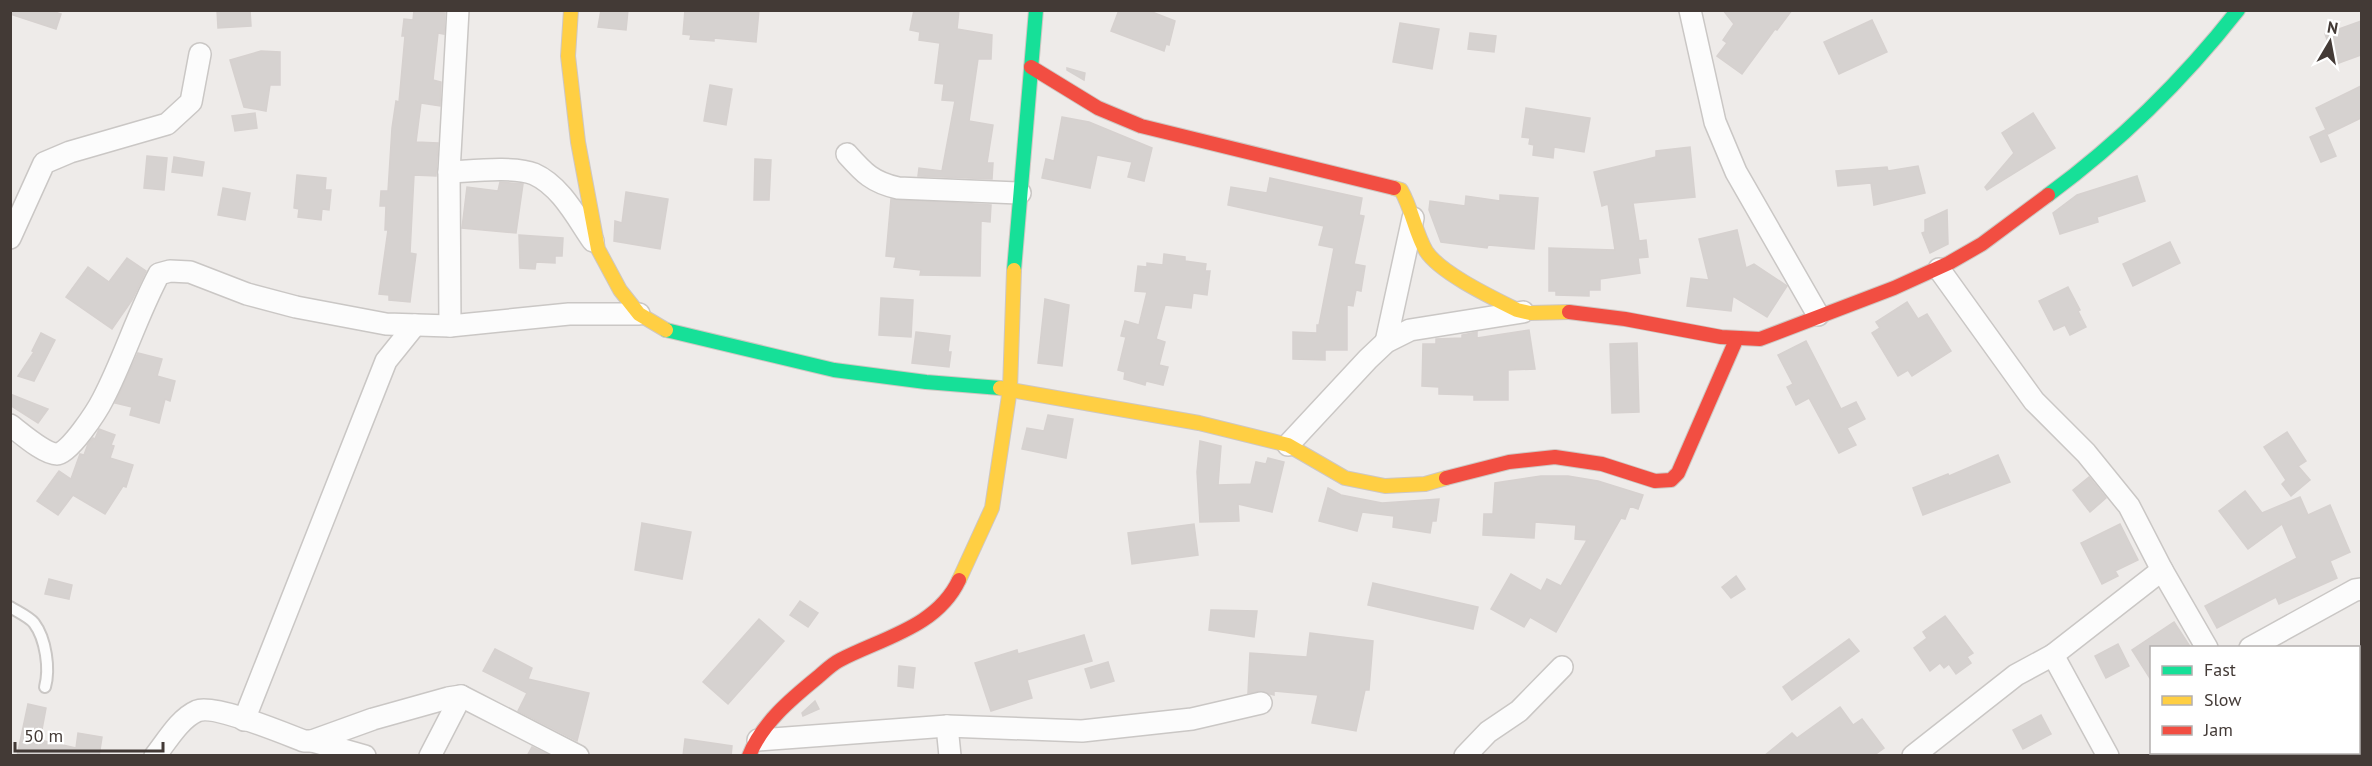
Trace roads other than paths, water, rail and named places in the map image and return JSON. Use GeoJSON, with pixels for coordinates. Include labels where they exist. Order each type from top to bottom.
{"type":"FeatureCollection","features":[{"type":"Feature","properties":{"kind":"street"},"geometry":{"type":"LineString","coordinates":[[450,326],[449,172],[458,10]]}},
{"type":"Feature","properties":{"kind":"street"},"geometry":{"type":"LineString","coordinates":[[571,10],[568,56],[578,142],[598,249]]}},
{"type":"Feature","properties":{"kind":"street"},"geometry":{"type":"LineString","coordinates":[[754,748],[785,704],[837,661],[905,631],[935,613],[954,591],[992,508],[1010,389],[1015,251],[1036,10]]}},
{"type":"Feature","properties":{"kind":"street"},"geometry":{"type":"LineString","coordinates":[[1690,10],[1715,122],[1727,152],[1736,172],[1818,315]]}},
{"type":"Feature","properties":{"kind":"street"},"geometry":{"type":"LineString","coordinates":[[1288,445],[1386,342],[1410,330],[1524,312],[1582,312],[1633,319],[1736,340],[1760,339],[1939,269],[1994,236],[2057,190],[2120,136],[2210,48],[2238,10]]}},
{"type":"Feature","properties":{"kind":"street"},"geometry":{"type":"LineString","coordinates":[[10,238],[44,163],[70,152],[167,124],[190,102],[200,54]]}},
{"type":"Feature","properties":{"kind":"street"},"geometry":{"type":"LineString","coordinates":[[1032,67],[1088,104],[1113,117],[1141,126],[1401,190],[1409,201],[1424,249],[1434,262],[1524,312]]}},
{"type":"Feature","properties":{"kind":"street"},"geometry":{"type":"LineString","coordinates":[[847,154],[866,175],[880,184],[898,188],[1020,193]]}},
{"type":"Feature","properties":{"kind":"street"},"geometry":{"type":"LineString","coordinates":[[449,172],[506,170],[534,174],[557,190],[598,249],[620,290],[639,314],[668,331],[834,370],[926,382],[1010,389],[1199,423],[1288,445],[1345,478],[1385,486],[1425,484],[1509,462],[1555,457],[1602,464],[1655,481],[1671,480],[1678,473],[1736,340]]}},
{"type":"Feature","properties":{"kind":"street"},"geometry":{"type":"LineString","coordinates":[[1386,342],[1413,218]]}},
{"type":"Feature","properties":{"kind":"street"},"geometry":{"type":"LineString","coordinates":[[1939,269],[2034,400],[2086,453],[2129,506],[2162,570],[2206,646]]}},
{"type":"Feature","properties":{"kind":"street"},"geometry":{"type":"LineString","coordinates":[[10,425],[44,450],[56,454],[67,451],[102,401],[145,300],[159,274],[170,271],[190,272],[248,294],[296,307],[386,324],[450,326],[570,314],[639,314]]}},
{"type":"Feature","properties":{"kind":"street"},"geometry":{"type":"LineString","coordinates":[[244,720],[387,361],[415,325]]}},
{"type":"Feature","properties":{"kind":"street"},"geometry":{"type":"LineString","coordinates":[[1912,756],[2016,675],[2053,655],[2162,570]]}},
{"type":"Feature","properties":{"kind":"street"},"geometry":{"type":"LineString","coordinates":[[2254,646],[2355,590],[2361,589]]}},
{"type":"Feature","properties":{"kind":"street"},"geometry":{"type":"LineString","coordinates":[[2053,655],[2108,756]]}},
{"type":"Feature","properties":{"kind":"street"},"geometry":{"type":"LineString","coordinates":[[1465,756],[1488,732],[1519,711],[1562,668]]}},
{"type":"Feature","properties":{"kind":"street"},"geometry":{"type":"LineString","coordinates":[[312,741],[373,719],[461,696],[578,756]]}},
{"type":"Feature","properties":{"kind":"street"},"geometry":{"type":"LineString","coordinates":[[430,756],[461,696]]}},
{"type":"Feature","properties":{"kind":"street"},"geometry":{"type":"LineString","coordinates":[[754,748],[947,726],[1082,731],[1192,719],[1261,703]]}},
{"type":"Feature","properties":{"kind":"street"},"geometry":{"type":"LineString","coordinates":[[155,756],[184,720],[198,710],[217,710],[304,741],[312,741],[364,756]]}},
{"type":"Feature","properties":{"kind":"street"},"geometry":{"type":"LineString","coordinates":[[947,726],[950,756]]}},
{"type":"Feature","properties":{"kind":"lane"},"geometry":{"type":"LineString","coordinates":[[10,607],[33,622],[42,639],[49,674],[45,687]]}}]}
